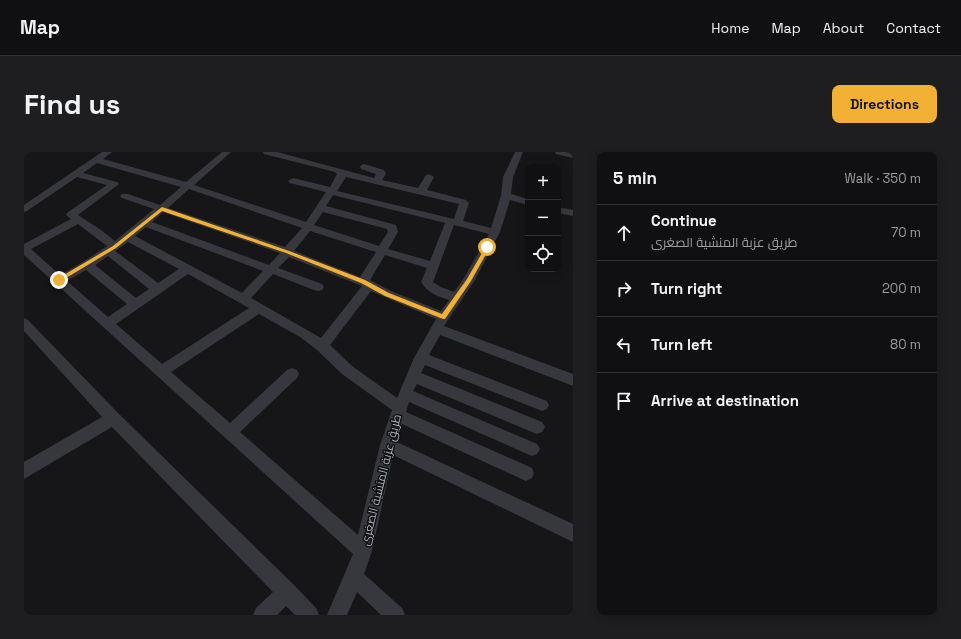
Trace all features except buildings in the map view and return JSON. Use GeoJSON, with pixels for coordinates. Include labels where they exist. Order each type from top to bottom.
{"type":"FeatureCollection","features":[{"type":"Feature","properties":{"kind":"street"},"geometry":{"type":"LineString","coordinates":[[24,209],[108,152]]}},
{"type":"Feature","properties":{"kind":"street"},"geometry":{"type":"LineString","coordinates":[[59,280],[87,265],[128,237],[227,152]]}},
{"type":"Feature","properties":{"kind":"street"},"geometry":{"type":"LineString","coordinates":[[267,152],[315,161],[342,173],[463,202],[464,204],[433,266],[427,282],[435,290],[457,298]]}},
{"type":"Feature","properties":{"kind":"street","name":"طريق عزبة المنشية الصغرى"},"geometry":{"type":"LineString","coordinates":[[338,615],[363,551],[388,445],[405,394],[421,358],[479,263],[495,232],[506,196],[508,178],[519,152]]}},
{"type":"Feature","properties":{"kind":"street"},"geometry":{"type":"LineString","coordinates":[[559,152],[573,155]]}},
{"type":"Feature","properties":{"kind":"street"},"geometry":{"type":"LineString","coordinates":[[96,160],[188,186],[308,227],[433,266]]}},
{"type":"Feature","properties":{"kind":"street"},"geometry":{"type":"LineString","coordinates":[[364,166],[381,172],[377,181]]}},
{"type":"Feature","properties":{"kind":"street"},"geometry":{"type":"LineString","coordinates":[[243,299],[308,227],[342,173]]}},
{"type":"Feature","properties":{"kind":"street"},"geometry":{"type":"LineString","coordinates":[[75,174],[114,184],[72,214],[71,217],[96,232],[111,249],[157,289]]}},
{"type":"Feature","properties":{"kind":"street"},"geometry":{"type":"LineString","coordinates":[[421,192],[429,176]]}},
{"type":"Feature","properties":{"kind":"street"},"geometry":{"type":"LineString","coordinates":[[293,181],[495,232]]}},
{"type":"Feature","properties":{"kind":"street"},"geometry":{"type":"LineString","coordinates":[[125,196],[287,252],[366,283],[441,323],[573,380]]}},
{"type":"Feature","properties":{"kind":"street"},"geometry":{"type":"LineString","coordinates":[[506,196],[525,201]]}},
{"type":"Feature","properties":{"kind":"street"},"geometry":{"type":"LineString","coordinates":[[321,208],[392,227],[393,232],[382,250],[366,283],[322,346]]}},
{"type":"Feature","properties":{"kind":"street"},"geometry":{"type":"LineString","coordinates":[[561,211],[573,213]]}},
{"type":"Feature","properties":{"kind":"street"},"geometry":{"type":"LineString","coordinates":[[76,220],[24,249],[363,551]]}},
{"type":"Feature","properties":{"kind":"street"},"geometry":{"type":"LineString","coordinates":[[146,223],[318,287]]}},
{"type":"Feature","properties":{"kind":"street"},"geometry":{"type":"LineString","coordinates":[[128,237],[243,299],[322,346],[347,370],[398,412],[526,473]]}},
{"type":"Feature","properties":{"kind":"street"},"geometry":{"type":"LineString","coordinates":[[87,265],[136,304]]}},
{"type":"Feature","properties":{"kind":"street"},"geometry":{"type":"LineString","coordinates":[[108,323],[187,268]]}},
{"type":"Feature","properties":{"kind":"street"},"geometry":{"type":"LineString","coordinates":[[162,371],[259,308]]}},
{"type":"Feature","properties":{"kind":"street"},"geometry":{"type":"LineString","coordinates":[[24,323],[113,418],[309,615]]}},
{"type":"Feature","properties":{"kind":"street"},"geometry":{"type":"LineString","coordinates":[[421,358],[542,405]]}},
{"type":"Feature","properties":{"kind":"street"},"geometry":{"type":"LineString","coordinates":[[230,432],[292,374]]}},
{"type":"Feature","properties":{"kind":"street"},"geometry":{"type":"LineString","coordinates":[[413,376],[537,427]]}},
{"type":"Feature","properties":{"kind":"street"},"geometry":{"type":"LineString","coordinates":[[405,394],[532,449]]}},
{"type":"Feature","properties":{"kind":"street"},"geometry":{"type":"LineString","coordinates":[[24,471],[113,418]]}},
{"type":"Feature","properties":{"kind":"street"},"geometry":{"type":"LineString","coordinates":[[388,445],[573,533]]}},
{"type":"Feature","properties":{"kind":"street"},"geometry":{"type":"LineString","coordinates":[[354,577],[395,615]]}},
{"type":"Feature","properties":{"kind":"street"},"geometry":{"type":"LineString","coordinates":[[263,615],[287,592]]}},
{"type":"Feature","properties":{"kind":"route"},"geometry":{"type":"LineString","coordinates":[[59,280],[87,265],[115,247],[162,209],[287,252],[363,282],[387,294],[443,317],[469,280],[487,247]]}}]}
